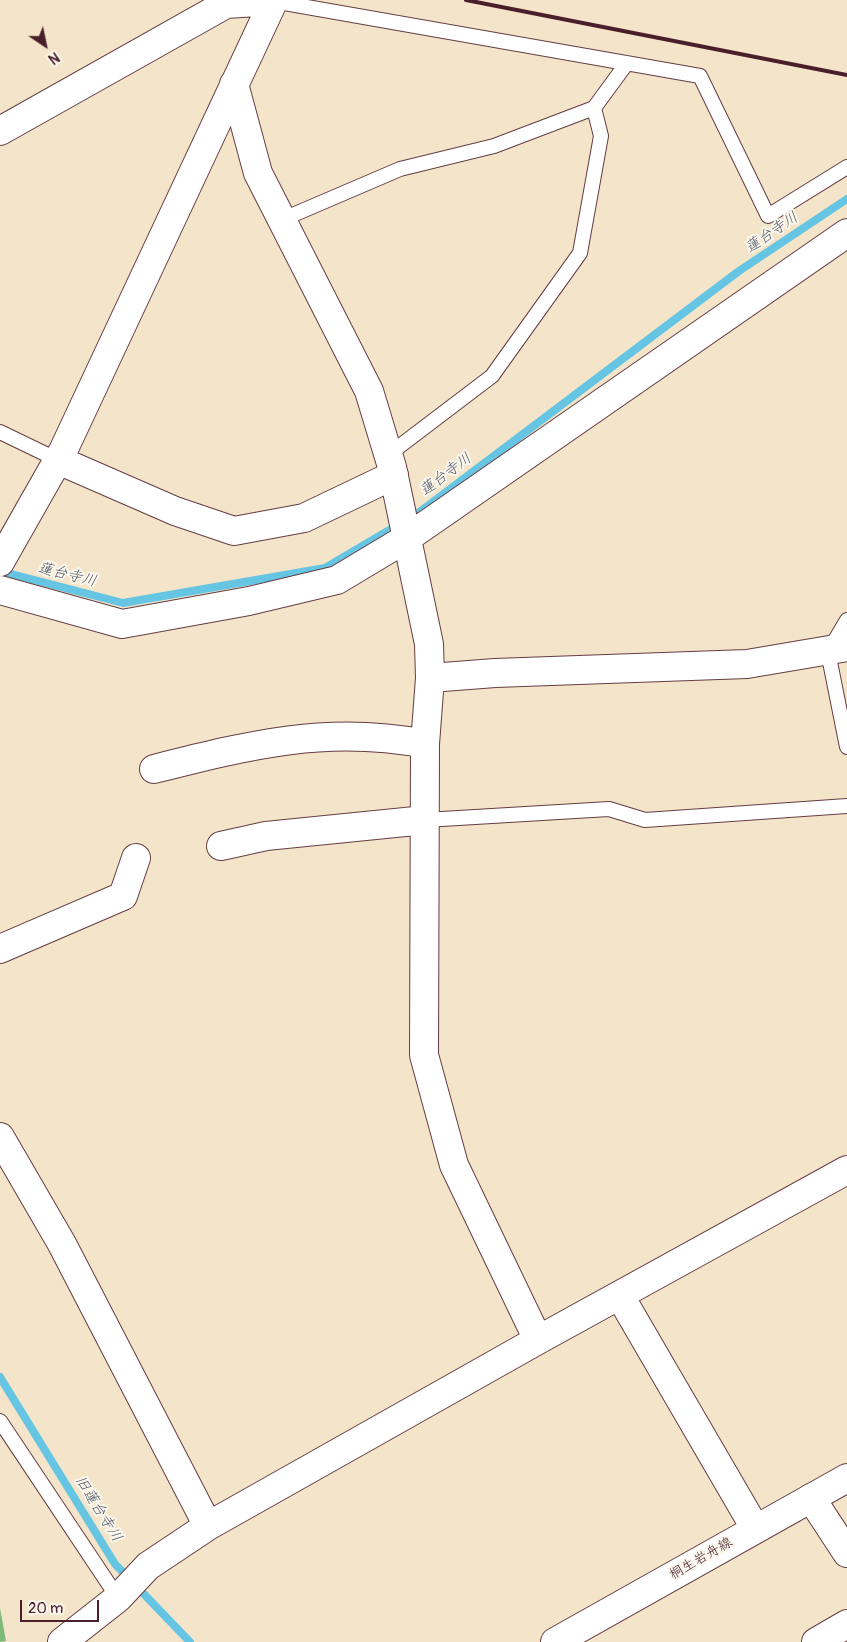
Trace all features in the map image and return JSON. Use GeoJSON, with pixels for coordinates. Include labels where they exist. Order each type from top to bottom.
{"type":"FeatureCollection","features":[{"type":"Feature","properties":{"kind":"street"},"geometry":{"type":"LineString","coordinates":[[0,562],[58,460],[274,0]]}},
{"type":"Feature","properties":{"kind":"street"},"geometry":{"type":"LineString","coordinates":[[0,131],[226,4],[274,0]]}},
{"type":"Feature","properties":{"kind":"street"},"geometry":{"type":"LineString","coordinates":[[234,84],[258,173],[369,391],[391,465],[429,644],[430,678],[425,744],[424,1055],[454,1164],[538,1340]]}},
{"type":"Feature","properties":{"kind":"street"},"geometry":{"type":"LineString","coordinates":[[0,590],[122,624],[249,602],[337,580],[407,538],[847,233]]}},
{"type":"Feature","properties":{"kind":"street"},"geometry":{"type":"LineString","coordinates":[[58,460],[175,511],[234,531],[304,518],[391,465]]}},
{"type":"Feature","properties":{"kind":"street"},"geometry":{"type":"LineString","coordinates":[[430,678],[496,673],[747,664],[837,649]]}},
{"type":"Feature","properties":{"kind":"street"},"geometry":{"type":"LineString","coordinates":[[154,769],[239,748],[303,737],[345,735],[397,738],[425,744]]}},
{"type":"Feature","properties":{"kind":"street"},"geometry":{"type":"LineString","coordinates":[[221,846],[266,836],[425,820]]}},
{"type":"Feature","properties":{"kind":"street"},"geometry":{"type":"LineString","coordinates":[[0,949],[123,896],[136,858]]}},
{"type":"Feature","properties":{"kind":"street"},"geometry":{"type":"LineString","coordinates":[[0,1137],[62,1244],[208,1526]]}},
{"type":"Feature","properties":{"kind":"street"},"geometry":{"type":"LineString","coordinates":[[62,1642],[118,1598],[148,1566],[208,1526],[538,1340],[847,1170]]}},
{"type":"Feature","properties":{"kind":"street"},"geometry":{"type":"LineString","coordinates":[[620,1296],[755,1528]]}},
{"type":"Feature","properties":{"kind":"street","name":"桐生岩舟線"},"geometry":{"type":"LineString","coordinates":[[555,1642],[847,1478]]}},
{"type":"Feature","properties":{"kind":"street"},"geometry":{"type":"LineString","coordinates":[[811,1498],[847,1553]]}},
{"type":"Feature","properties":{"kind":"street"},"geometry":{"type":"LineString","coordinates":[[816,1642],[847,1624]]}},
{"type":"Feature","properties":{"kind":"lane"},"geometry":{"type":"LineString","coordinates":[[274,0],[700,76],[768,216],[847,167]]}},
{"type":"Feature","properties":{"kind":"lane"},"geometry":{"type":"LineString","coordinates":[[281,220],[400,169],[494,146],[594,108],[628,63]]}},
{"type":"Feature","properties":{"kind":"lane"},"geometry":{"type":"LineString","coordinates":[[391,465],[492,376],[580,253],[601,136],[594,108]]}},
{"type":"Feature","properties":{"kind":"lane"},"geometry":{"type":"LineString","coordinates":[[0,432],[58,460]]}},
{"type":"Feature","properties":{"kind":"lane"},"geometry":{"type":"LineString","coordinates":[[847,620],[837,649],[847,747]]}},
{"type":"Feature","properties":{"kind":"lane"},"geometry":{"type":"LineString","coordinates":[[425,820],[609,809],[645,820],[847,806]]}},
{"type":"Feature","properties":{"kind":"lane"},"geometry":{"type":"LineString","coordinates":[[0,1421],[118,1598]]}},
{"type":"Feature","properties":{"kind":"green space"},"geometry":{"type":"Polygon","coordinates":[[[0,1608],[6,1641],[0,1642],[0,1608]]]}},
{"type":"Feature","properties":{"kind":"waterway","name":"蓮台寺川"},"geometry":{"type":"LineString","coordinates":[[408,519],[739,271],[847,199]]}},
{"type":"Feature","properties":{"kind":"waterway","name":"蓮台寺川"},"geometry":{"type":"LineString","coordinates":[[0,571],[123,603],[325,568],[398,525]]}},
{"type":"Feature","properties":{"kind":"waterway","name":"旧蓮台寺川"},"geometry":{"type":"LineString","coordinates":[[0,1377],[115,1564],[190,1642]]}},
{"type":"Feature","properties":{"kind":"railway"},"geometry":{"type":"LineString","coordinates":[[466,0],[847,75]]}}]}
